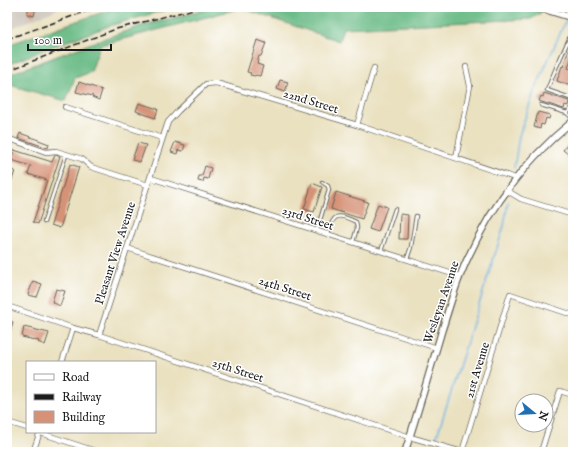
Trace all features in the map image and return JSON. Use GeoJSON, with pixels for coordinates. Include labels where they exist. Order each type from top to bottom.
{"type":"FeatureCollection","features":[{"type":"Feature","properties":{"kind":"street"},"geometry":{"type":"LineString","coordinates":[[537,7],[573,18]]}},
{"type":"Feature","properties":{"kind":"street"},"geometry":{"type":"LineString","coordinates":[[456,158],[470,86],[466,67]]}},
{"type":"Feature","properties":{"kind":"street"},"geometry":{"type":"LineString","coordinates":[[357,125],[374,68]]}},
{"type":"Feature","properties":{"kind":"street","name":"22nd Street"},"geometry":{"type":"LineString","coordinates":[[151,178],[168,122],[178,110],[206,84],[216,83],[357,125],[515,178]]}},
{"type":"Feature","properties":{"kind":"street"},"geometry":{"type":"LineString","coordinates":[[65,107],[162,138]]}},
{"type":"Feature","properties":{"kind":"street","name":"Wesleyan Avenue"},"geometry":{"type":"LineString","coordinates":[[405,452],[459,276],[478,237],[506,190],[515,178],[536,154],[573,120]]}},
{"type":"Feature","properties":{"kind":"street"},"geometry":{"type":"LineString","coordinates":[[7,138],[46,152],[56,151],[82,159],[91,167],[148,185]]}},
{"type":"Feature","properties":{"kind":"street","name":"Pleasant View Avenue"},"geometry":{"type":"LineString","coordinates":[[99,335],[151,178]]}},
{"type":"Feature","properties":{"kind":"street","name":"23rd Street"},"geometry":{"type":"LineString","coordinates":[[151,178],[459,276]]}},
{"type":"Feature","properties":{"kind":"street"},"geometry":{"type":"LineString","coordinates":[[506,190],[521,199],[573,215]]}},
{"type":"Feature","properties":{"kind":"street","name":"24th Street"},"geometry":{"type":"LineString","coordinates":[[127,248],[437,348]]}},
{"type":"Feature","properties":{"kind":"street","name":"21st Avenue"},"geometry":{"type":"LineString","coordinates":[[462,452],[510,294],[573,315]]}},
{"type":"Feature","properties":{"kind":"street","name":"25th Street"},"geometry":{"type":"LineString","coordinates":[[7,306],[410,437],[462,452]]}},
{"type":"Feature","properties":{"kind":"street"},"geometry":{"type":"LineString","coordinates":[[62,361],[73,328]]}},
{"type":"Feature","properties":{"kind":"street"},"geometry":{"type":"LineString","coordinates":[[541,452],[560,390],[573,395]]}},
{"type":"Feature","properties":{"kind":"street"},"geometry":{"type":"LineString","coordinates":[[7,422],[26,428]]}},
{"type":"Feature","properties":{"kind":"street"},"geometry":{"type":"LineString","coordinates":[[33,452],[39,433]]}},
{"type":"Feature","properties":{"kind":"street"},"geometry":{"type":"LineString","coordinates":[[42,433],[98,452]]}},
{"type":"Feature","properties":{"kind":"lane"},"geometry":{"type":"LineString","coordinates":[[573,32],[547,90],[573,99]]}},
{"type":"Feature","properties":{"kind":"lane"},"geometry":{"type":"LineString","coordinates":[[541,105],[567,113],[573,120]]}},
{"type":"Feature","properties":{"kind":"lane"},"geometry":{"type":"LineString","coordinates":[[567,113],[573,107]]}},
{"type":"Feature","properties":{"kind":"lane"},"geometry":{"type":"LineString","coordinates":[[44,222],[66,154]]}},
{"type":"Feature","properties":{"kind":"lane"},"geometry":{"type":"LineString","coordinates":[[317,231],[329,190],[328,186],[322,182]]}},
{"type":"Feature","properties":{"kind":"lane"},"geometry":{"type":"LineString","coordinates":[[381,251],[395,209]]}},
{"type":"Feature","properties":{"kind":"lane"},"geometry":{"type":"LineString","coordinates":[[407,260],[411,247],[416,216]]}},
{"type":"Feature","properties":{"kind":"lane"},"geometry":{"type":"LineString","coordinates":[[328,234],[331,221],[334,218],[338,217],[350,219],[356,222],[357,228],[353,242]]}},
{"type":"Feature","properties":{"kind":"shaded area"},"geometry":{"type":"Polygon","coordinates":[[[7,7],[63,7],[7,30],[7,7]]]}},
{"type":"Feature","properties":{"kind":"green space"},"geometry":{"type":"Polygon","coordinates":[[[118,7],[176,7],[112,25],[48,48],[7,65],[7,45],[118,7]]]}},
{"type":"Feature","properties":{"kind":"green space"},"geometry":{"type":"Polygon","coordinates":[[[216,7],[522,7],[542,12],[531,19],[343,28],[339,41],[241,8],[100,45],[91,72],[75,78],[66,101],[10,85],[7,87],[7,75],[141,26],[216,7]]]}},
{"type":"Feature","properties":{"kind":"building"},"geometry":{"type":"Polygon","coordinates":[[[29,7],[36,7],[34,16],[27,14],[29,7]]]}},
{"type":"Feature","properties":{"kind":"building"},"geometry":{"type":"Polygon","coordinates":[[[257,40],[266,43],[261,56],[259,56],[257,64],[263,66],[260,76],[250,75],[251,73],[247,72],[257,40]]]}},
{"type":"Feature","properties":{"kind":"building"},"geometry":{"type":"Polygon","coordinates":[[[572,40],[573,54],[568,68],[573,70],[573,87],[557,81],[572,40]]]}},
{"type":"Feature","properties":{"kind":"building"},"geometry":{"type":"Polygon","coordinates":[[[280,80],[288,82],[285,92],[277,89],[280,80]]]}},
{"type":"Feature","properties":{"kind":"building"},"geometry":{"type":"Polygon","coordinates":[[[79,82],[102,90],[99,100],[92,97],[93,96],[76,92],[79,82]]]}},
{"type":"Feature","properties":{"kind":"building"},"geometry":{"type":"Polygon","coordinates":[[[544,93],[569,101],[568,106],[565,105],[564,109],[539,101],[541,96],[543,97],[544,93]]]}},
{"type":"Feature","properties":{"kind":"building"},"geometry":{"type":"Polygon","coordinates":[[[139,103],[158,109],[155,118],[136,111],[139,103]]]}},
{"type":"Feature","properties":{"kind":"building"},"geometry":{"type":"Polygon","coordinates":[[[538,112],[550,115],[549,119],[546,118],[544,125],[541,124],[540,129],[534,127],[538,112]]]}},
{"type":"Feature","properties":{"kind":"building"},"geometry":{"type":"Polygon","coordinates":[[[20,133],[49,144],[48,148],[18,138],[20,133]]]}},
{"type":"Feature","properties":{"kind":"building"},"geometry":{"type":"Polygon","coordinates":[[[175,142],[185,145],[183,151],[178,150],[177,154],[171,152],[175,142]]]}},
{"type":"Feature","properties":{"kind":"building"},"geometry":{"type":"Polygon","coordinates":[[[138,143],[146,145],[140,162],[132,160],[138,143]]]}},
{"type":"Feature","properties":{"kind":"building"},"geometry":{"type":"Polygon","coordinates":[[[569,143],[573,148],[568,154],[563,150],[569,143]]]}},
{"type":"Feature","properties":{"kind":"building"},"geometry":{"type":"Polygon","coordinates":[[[14,150],[52,162],[55,155],[60,156],[38,224],[33,222],[47,180],[28,174],[31,166],[11,160],[14,150]]]}},
{"type":"Feature","properties":{"kind":"building"},"geometry":{"type":"Polygon","coordinates":[[[70,164],[79,167],[60,228],[51,225],[70,164]]]}},
{"type":"Feature","properties":{"kind":"building"},"geometry":{"type":"Polygon","coordinates":[[[205,166],[211,168],[208,179],[204,178],[203,182],[198,181],[199,176],[202,176],[205,166]]]}},
{"type":"Feature","properties":{"kind":"building"},"geometry":{"type":"Polygon","coordinates":[[[7,169],[15,171],[12,180],[7,178],[7,169]]]}},
{"type":"Feature","properties":{"kind":"building"},"geometry":{"type":"Polygon","coordinates":[[[312,183],[322,187],[314,212],[304,209],[312,183]]]}},
{"type":"Feature","properties":{"kind":"building"},"geometry":{"type":"Polygon","coordinates":[[[336,192],[368,202],[362,219],[331,209],[336,192]]]}},
{"type":"Feature","properties":{"kind":"building"},"geometry":{"type":"Polygon","coordinates":[[[378,204],[387,207],[378,232],[369,229],[378,204]]]}},
{"type":"Feature","properties":{"kind":"building"},"geometry":{"type":"Polygon","coordinates":[[[400,214],[408,215],[407,239],[399,239],[400,214]]]}},
{"type":"Feature","properties":{"kind":"building"},"geometry":{"type":"Polygon","coordinates":[[[33,281],[42,284],[37,297],[28,295],[33,281]]]}},
{"type":"Feature","properties":{"kind":"building"},"geometry":{"type":"Polygon","coordinates":[[[56,289],[65,291],[60,306],[52,302],[56,289]]]}},
{"type":"Feature","properties":{"kind":"building"},"geometry":{"type":"Polygon","coordinates":[[[7,320],[13,322],[8,339],[7,339],[7,320]]]}},
{"type":"Feature","properties":{"kind":"building"},"geometry":{"type":"Polygon","coordinates":[[[24,327],[49,333],[45,345],[38,342],[39,341],[22,337],[24,327]]]}},
{"type":"Feature","properties":{"kind":"waterway"},"geometry":{"type":"LineString","coordinates":[[514,168],[519,136],[534,92],[566,20]]}},
{"type":"Feature","properties":{"kind":"waterway"},"geometry":{"type":"LineString","coordinates":[[436,439],[504,226],[508,202]]}},
{"type":"Feature","properties":{"kind":"waterway"},"geometry":{"type":"LineString","coordinates":[[432,452],[433,448]]}},
{"type":"Feature","properties":{"kind":"railway"},"geometry":{"type":"LineString","coordinates":[[7,39],[99,7]]}},
{"type":"Feature","properties":{"kind":"railway"},"geometry":{"type":"LineString","coordinates":[[7,71],[116,29],[202,7]]}}]}
